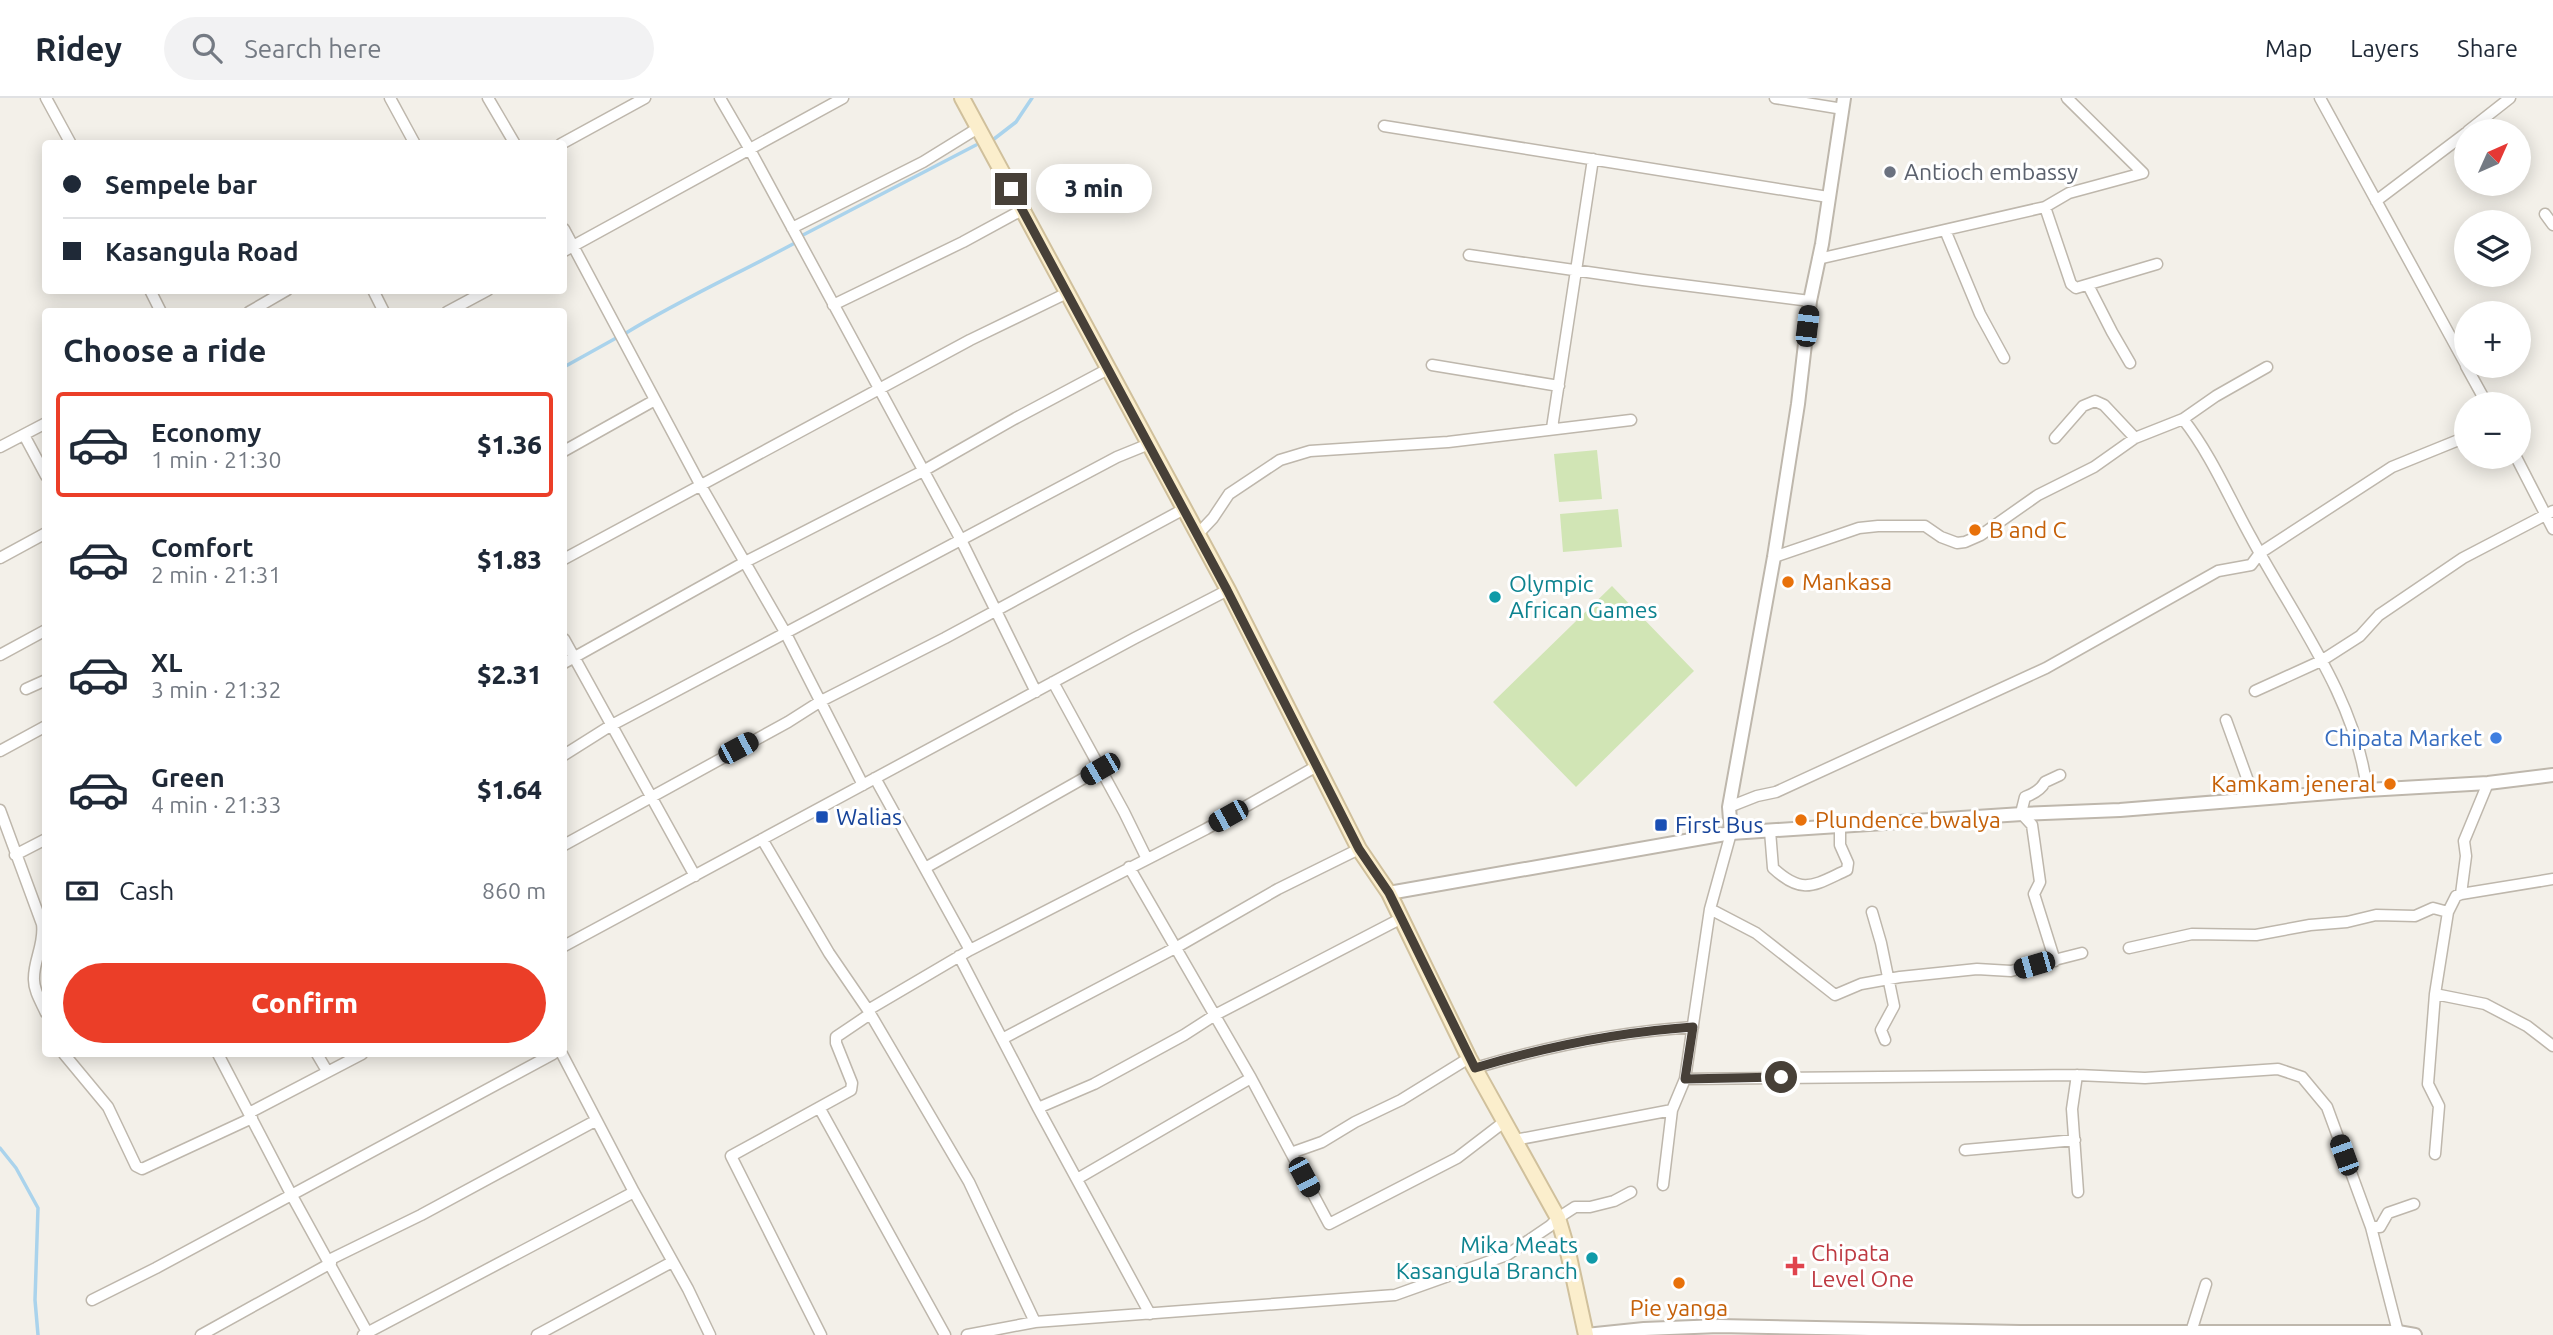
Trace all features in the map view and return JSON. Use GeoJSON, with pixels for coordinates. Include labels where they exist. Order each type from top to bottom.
{"type":"FeatureCollection","features":[{"type":"Feature","properties":{"kind":"main road"},"geometry":{"type":"LineString","coordinates":[[962,98],[1227,590],[1359,849],[1389,893],[1472,1063],[1558,1218],[1586,1335]]}},
{"type":"Feature","properties":{"kind":"street"},"geometry":{"type":"LineString","coordinates":[[46,98],[69,140]]}},
{"type":"Feature","properties":{"kind":"street"},"geometry":{"type":"LineString","coordinates":[[390,98],[413,140]]}},
{"type":"Feature","properties":{"kind":"street"},"geometry":{"type":"LineString","coordinates":[[488,98],[513,140]]}},
{"type":"Feature","properties":{"kind":"street"},"geometry":{"type":"LineString","coordinates":[[567,141],[645,98]]}},
{"type":"Feature","properties":{"kind":"street"},"geometry":{"type":"LineString","coordinates":[[720,98],[750,148],[961,540],[1036,691]]}},
{"type":"Feature","properties":{"kind":"street"},"geometry":{"type":"LineString","coordinates":[[842,98],[568,249],[785,632],[863,785]]}},
{"type":"Feature","properties":{"kind":"street"},"geometry":{"type":"LineString","coordinates":[[1663,1185],[1672,1110],[1685,1079],[1710,909],[1731,834],[1729,807],[1798,404],[1810,301],[1843,103],[1775,98]]}},
{"type":"Feature","properties":{"kind":"street"},"geometry":{"type":"LineString","coordinates":[[1818,259],[2045,207],[2069,193],[2143,173],[2067,98]]}},
{"type":"Feature","properties":{"kind":"street"},"geometry":{"type":"LineString","coordinates":[[2320,98],[2454,343]]}},
{"type":"Feature","properties":{"kind":"street"},"geometry":{"type":"LineString","coordinates":[[2483,119],[2510,98]]}},
{"type":"Feature","properties":{"kind":"street"},"geometry":{"type":"LineString","coordinates":[[1384,125],[1828,197]]}},
{"type":"Feature","properties":{"kind":"street"},"geometry":{"type":"LineString","coordinates":[[792,228],[923,162],[978,128]]}},
{"type":"Feature","properties":{"kind":"street"},"geometry":{"type":"LineString","coordinates":[[2376,201],[2454,142]]}},
{"type":"Feature","properties":{"kind":"street"},"geometry":{"type":"LineString","coordinates":[[1552,428],[1593,159]]}},
{"type":"Feature","properties":{"kind":"street"},"geometry":{"type":"LineString","coordinates":[[2045,207],[2071,284],[2076,288],[2157,264]]}},
{"type":"Feature","properties":{"kind":"street"},"geometry":{"type":"LineString","coordinates":[[833,305],[1022,210]]}},
{"type":"Feature","properties":{"kind":"street"},"geometry":{"type":"LineString","coordinates":[[2545,214],[2553,225]]}},
{"type":"Feature","properties":{"kind":"street"},"geometry":{"type":"LineString","coordinates":[[1945,230],[1980,314],[2004,358]]}},
{"type":"Feature","properties":{"kind":"street"},"geometry":{"type":"LineString","coordinates":[[1469,256],[1810,301]]}},
{"type":"Feature","properties":{"kind":"street"},"geometry":{"type":"LineString","coordinates":[[2088,285],[2130,363]]}},
{"type":"Feature","properties":{"kind":"street"},"geometry":{"type":"LineString","coordinates":[[567,557],[970,340],[1067,293]]}},
{"type":"Feature","properties":{"kind":"street"},"geometry":{"type":"LineString","coordinates":[[268,307],[283,294]]}},
{"type":"Feature","properties":{"kind":"street"},"geometry":{"type":"LineString","coordinates":[[454,308],[481,294]]}},
{"type":"Feature","properties":{"kind":"street"},"geometry":{"type":"LineString","coordinates":[[1432,365],[1559,386]]}},
{"type":"Feature","properties":{"kind":"street"},"geometry":{"type":"LineString","coordinates":[[1773,557],[1859,528],[1878,526],[1925,526],[1941,537],[1957,543],[1965,542],[1981,535],[2038,495],[2094,467],[2135,438],[2183,419],[2216,396],[2267,367]]}},
{"type":"Feature","properties":{"kind":"street"},"geometry":{"type":"LineString","coordinates":[[567,662],[745,562],[923,471],[1108,369]]}},
{"type":"Feature","properties":{"kind":"street"},"geometry":{"type":"LineString","coordinates":[[567,449],[655,400]]}},
{"type":"Feature","properties":{"kind":"street"},"geometry":{"type":"LineString","coordinates":[[2055,438],[2084,406],[2095,401],[2104,405],[2135,438]]}},
{"type":"Feature","properties":{"kind":"street"},"geometry":{"type":"LineString","coordinates":[[2183,419],[2217,470],[2321,661],[2354,729],[2365,769],[2367,790]]}},
{"type":"Feature","properties":{"kind":"street"},"geometry":{"type":"LineString","coordinates":[[1197,535],[1213,518],[1229,494],[1280,460],[1310,451],[1448,442],[1631,420]]}},
{"type":"Feature","properties":{"kind":"street"},"geometry":{"type":"LineString","coordinates":[[1,444],[42,425]]}},
{"type":"Feature","properties":{"kind":"street"},"geometry":{"type":"LineString","coordinates":[[24,435],[42,469]]}},
{"type":"Feature","properties":{"kind":"street"},"geometry":{"type":"LineString","coordinates":[[1729,807],[1776,792],[2024,679],[2218,571],[2251,565],[2260,553],[2392,467],[2454,442]]}},
{"type":"Feature","properties":{"kind":"street"},"geometry":{"type":"LineString","coordinates":[[567,753],[610,726],[785,632],[1117,457],[1149,444]]}},
{"type":"Feature","properties":{"kind":"street"},"geometry":{"type":"LineString","coordinates":[[2523,469],[2550,513],[2553,529]]}},
{"type":"Feature","properties":{"kind":"street"},"geometry":{"type":"LineString","coordinates":[[567,843],[788,722],[821,701],[996,611],[1184,509]]}},
{"type":"Feature","properties":{"kind":"street"},"geometry":{"type":"LineString","coordinates":[[2255,691],[2321,661],[2360,636],[2379,615],[2463,558],[2550,513]]}},
{"type":"Feature","properties":{"kind":"street"},"geometry":{"type":"LineString","coordinates":[[0,558],[42,535]]}},
{"type":"Feature","properties":{"kind":"street"},"geometry":{"type":"LineString","coordinates":[[567,944],[1227,590]]}},
{"type":"Feature","properties":{"kind":"street"},"geometry":{"type":"LineString","coordinates":[[0,655],[42,633]]}},
{"type":"Feature","properties":{"kind":"street"},"geometry":{"type":"LineString","coordinates":[[567,645],[695,876]]}},
{"type":"Feature","properties":{"kind":"street"},"geometry":{"type":"LineString","coordinates":[[26,689],[42,682]]}},
{"type":"Feature","properties":{"kind":"street"},"geometry":{"type":"LineString","coordinates":[[1053,682],[1147,859]]}},
{"type":"Feature","properties":{"kind":"street"},"geometry":{"type":"LineString","coordinates":[[2226,720],[2255,800]]}},
{"type":"Feature","properties":{"kind":"street"},"geometry":{"type":"LineString","coordinates":[[0,751],[42,728]]}},
{"type":"Feature","properties":{"kind":"street"},"geometry":{"type":"LineString","coordinates":[[821,1335],[731,1156],[820,1109],[852,1087],[835,1043],[836,1037],[869,1012],[959,956],[1147,859],[1317,766]]}},
{"type":"Feature","properties":{"kind":"street"},"geometry":{"type":"LineString","coordinates":[[925,868],[1100,769]]}},
{"type":"Feature","properties":{"kind":"street"},"geometry":{"type":"LineString","coordinates":[[2022,814],[2025,797],[2034,794],[2045,782],[2060,775]]}},
{"type":"Feature","properties":{"kind":"street"},"geometry":{"type":"LineString","coordinates":[[1389,893],[1731,834],[1840,825],[2120,810],[2488,783],[2553,775]]}},
{"type":"Feature","properties":{"kind":"street"},"geometry":{"type":"LineString","coordinates":[[874,778],[970,950]]}},
{"type":"Feature","properties":{"kind":"street"},"geometry":{"type":"LineString","coordinates":[[2461,894],[2466,856],[2463,841],[2488,783]]}},
{"type":"Feature","properties":{"kind":"street"},"geometry":{"type":"LineString","coordinates":[[0,810],[42,922]]}},
{"type":"Feature","properties":{"kind":"street"},"geometry":{"type":"LineString","coordinates":[[2022,814],[2032,825],[2040,882],[2034,894],[2055,961]]}},
{"type":"Feature","properties":{"kind":"street"},"geometry":{"type":"LineString","coordinates":[[1770,831],[1773,869],[1799,886],[1807,887],[1847,870],[1848,863],[1840,845],[1840,825]]}},
{"type":"Feature","properties":{"kind":"street"},"geometry":{"type":"LineString","coordinates":[[762,839],[829,953],[869,1012],[969,1182],[1035,1322]]}},
{"type":"Feature","properties":{"kind":"street"},"geometry":{"type":"LineString","coordinates":[[15,855],[42,841]]}},
{"type":"Feature","properties":{"kind":"street"},"geometry":{"type":"LineString","coordinates":[[1002,1040],[1177,947],[1278,889],[1359,849]]}},
{"type":"Feature","properties":{"kind":"street"},"geometry":{"type":"LineString","coordinates":[[1129,867],[1251,1078],[1329,1224],[1457,1158],[1504,1122]]}},
{"type":"Feature","properties":{"kind":"street"},"geometry":{"type":"LineString","coordinates":[[2435,1154],[2439,1106],[2428,1084],[2435,993],[2448,912],[2456,896],[2461,894],[2553,878]]}},
{"type":"Feature","properties":{"kind":"street"},"geometry":{"type":"LineString","coordinates":[[2129,948],[2192,934],[2256,935],[2310,925],[2347,922],[2376,915],[2415,916],[2434,908],[2448,912]]}},
{"type":"Feature","properties":{"kind":"street"},"geometry":{"type":"LineString","coordinates":[[1710,909],[1756,933],[1835,995],[1861,984],[1977,969],[2011,971],[2082,953]]}},
{"type":"Feature","properties":{"kind":"street"},"geometry":{"type":"LineString","coordinates":[[1872,912],[1894,1006],[1881,1030],[1885,1040]]}},
{"type":"Feature","properties":{"kind":"street"},"geometry":{"type":"LineString","coordinates":[[1038,1108],[1128,1066],[1184,1035],[1214,1014],[1400,919]]}},
{"type":"Feature","properties":{"kind":"street"},"geometry":{"type":"LineString","coordinates":[[42,951],[34,982],[42,1003]]}},
{"type":"Feature","properties":{"kind":"street"},"geometry":{"type":"LineString","coordinates":[[959,956],[1150,1314]]}},
{"type":"Feature","properties":{"kind":"street"},"geometry":{"type":"LineString","coordinates":[[2435,993],[2484,1004],[2527,1026],[2553,1046]]}},
{"type":"Feature","properties":{"kind":"street"},"geometry":{"type":"LineString","coordinates":[[1291,1153],[1322,1143],[1355,1122],[1472,1063],[1513,1057],[1638,1030],[1693,1027]]}},
{"type":"Feature","properties":{"kind":"street"},"geometry":{"type":"LineString","coordinates":[[67,1057],[108,1107],[136,1166],[142,1169],[251,1115],[356,1057]]}},
{"type":"Feature","properties":{"kind":"street"},"geometry":{"type":"LineString","coordinates":[[220,1057],[291,1194],[330,1262],[365,1334],[634,1192]]}},
{"type":"Feature","properties":{"kind":"street"},"geometry":{"type":"LineString","coordinates":[[319,1057],[327,1071]]}},
{"type":"Feature","properties":{"kind":"street"},"geometry":{"type":"LineString","coordinates":[[92,1300],[547,1057]]}},
{"type":"Feature","properties":{"kind":"street"},"geometry":{"type":"LineString","coordinates":[[564,1057],[710,1335]]}},
{"type":"Feature","properties":{"kind":"street"},"geometry":{"type":"LineString","coordinates":[[1685,1079],[2077,1075],[2145,1078],[2278,1069],[2302,1077],[2327,1107],[2371,1227],[2398,1332]]}},
{"type":"Feature","properties":{"kind":"street"},"geometry":{"type":"LineString","coordinates":[[2077,1075],[2072,1109],[2078,1192]]}},
{"type":"Feature","properties":{"kind":"street"},"geometry":{"type":"LineString","coordinates":[[1077,1179],[1251,1078]]}},
{"type":"Feature","properties":{"kind":"street"},"geometry":{"type":"LineString","coordinates":[[820,1109],[945,1335]]}},
{"type":"Feature","properties":{"kind":"street"},"geometry":{"type":"LineString","coordinates":[[1515,1140],[1672,1110]]}},
{"type":"Feature","properties":{"kind":"street"},"geometry":{"type":"LineString","coordinates":[[201,1335],[330,1262],[596,1121]]}},
{"type":"Feature","properties":{"kind":"street"},"geometry":{"type":"LineString","coordinates":[[1965,1150],[2075,1140]]}},
{"type":"Feature","properties":{"kind":"street"},"geometry":{"type":"LineString","coordinates":[[967,1335],[1035,1322],[1395,1294],[1507,1255],[1575,1207],[1590,1207],[1614,1201],[1631,1192]]}},
{"type":"Feature","properties":{"kind":"street"},"geometry":{"type":"LineString","coordinates":[[2371,1227],[2379,1227],[2388,1213],[2414,1204]]}},
{"type":"Feature","properties":{"kind":"street"},"geometry":{"type":"LineString","coordinates":[[537,1335],[672,1262]]}},
{"type":"Feature","properties":{"kind":"street"},"geometry":{"type":"LineString","coordinates":[[2191,1332],[2206,1284]]}},
{"type":"Feature","properties":{"kind":"street"},"geometry":{"type":"LineString","coordinates":[[1586,1335],[1719,1326],[2398,1332],[2415,1335]]}},
{"type":"Feature","properties":{"kind":"green space"},"geometry":{"type":"Polygon","coordinates":[[[1597,450],[1602,499],[1559,502],[1554,454],[1597,450]]]}},
{"type":"Feature","properties":{"kind":"green space"},"geometry":{"type":"Polygon","coordinates":[[[1618,509],[1622,547],[1563,552],[1560,514],[1618,509]]]}},
{"type":"Feature","properties":{"kind":"green space"},"geometry":{"type":"Polygon","coordinates":[[[1612,586],[1694,671],[1576,787],[1493,702],[1612,586]]]}},
{"type":"Feature","properties":{"kind":"waterway"},"geometry":{"type":"LineString","coordinates":[[994,139],[1016,122],[1032,98]]}},
{"type":"Feature","properties":{"kind":"waterway"},"geometry":{"type":"LineString","coordinates":[[803,235],[976,145]]}},
{"type":"Feature","properties":{"kind":"waterway"},"geometry":{"type":"LineString","coordinates":[[626,333],[793,244]]}},
{"type":"Feature","properties":{"kind":"waterway"},"geometry":{"type":"LineString","coordinates":[[567,365],[618,337]]}},
{"type":"Feature","properties":{"kind":"waterway"},"geometry":{"type":"LineString","coordinates":[[0,1148],[16,1168],[38,1208],[35,1300],[38,1335]]}},
{"type":"Feature","properties":{"kind":"place","name":"Antioch embassy"},"geometry":{"type":"Point","coordinates":[1890,172]}},
{"type":"Feature","properties":{"kind":"place","name":"B and C"},"geometry":{"type":"Point","coordinates":[1975,530]}},
{"type":"Feature","properties":{"kind":"place","name":"Mankasa"},"geometry":{"type":"Point","coordinates":[1788,582]}},
{"type":"Feature","properties":{"kind":"place","name":"Olympic African Games"},"geometry":{"type":"Point","coordinates":[1495,597]}},
{"type":"Feature","properties":{"kind":"place","name":"Chipata Market"},"geometry":{"type":"Point","coordinates":[2496,738]}},
{"type":"Feature","properties":{"kind":"place","name":"Kamkam jeneral"},"geometry":{"type":"Point","coordinates":[2390,784]}},
{"type":"Feature","properties":{"kind":"place","name":"Walias"},"geometry":{"type":"Point","coordinates":[822,817]}},
{"type":"Feature","properties":{"kind":"place","name":"Plundence bwalya"},"geometry":{"type":"Point","coordinates":[1801,820]}},
{"type":"Feature","properties":{"kind":"place","name":"First Bus"},"geometry":{"type":"Point","coordinates":[1661,825]}},
{"type":"Feature","properties":{"kind":"place","name":"Mika Meats Kasangula Branch"},"geometry":{"type":"Point","coordinates":[1592,1258]}},
{"type":"Feature","properties":{"kind":"place","name":"Chipata Level One"},"geometry":{"type":"Point","coordinates":[1795,1266]}},
{"type":"Feature","properties":{"kind":"place","name":"Pie yanga"},"geometry":{"type":"Point","coordinates":[1679,1283]}},
{"type":"Feature","properties":{"kind":"route"},"geometry":{"type":"LineString","coordinates":[[1011,189],[1227,590],[1359,849],[1389,893],[1475,1068],[1638,1030],[1693,1027],[1685,1079],[1781,1077]]}}]}
